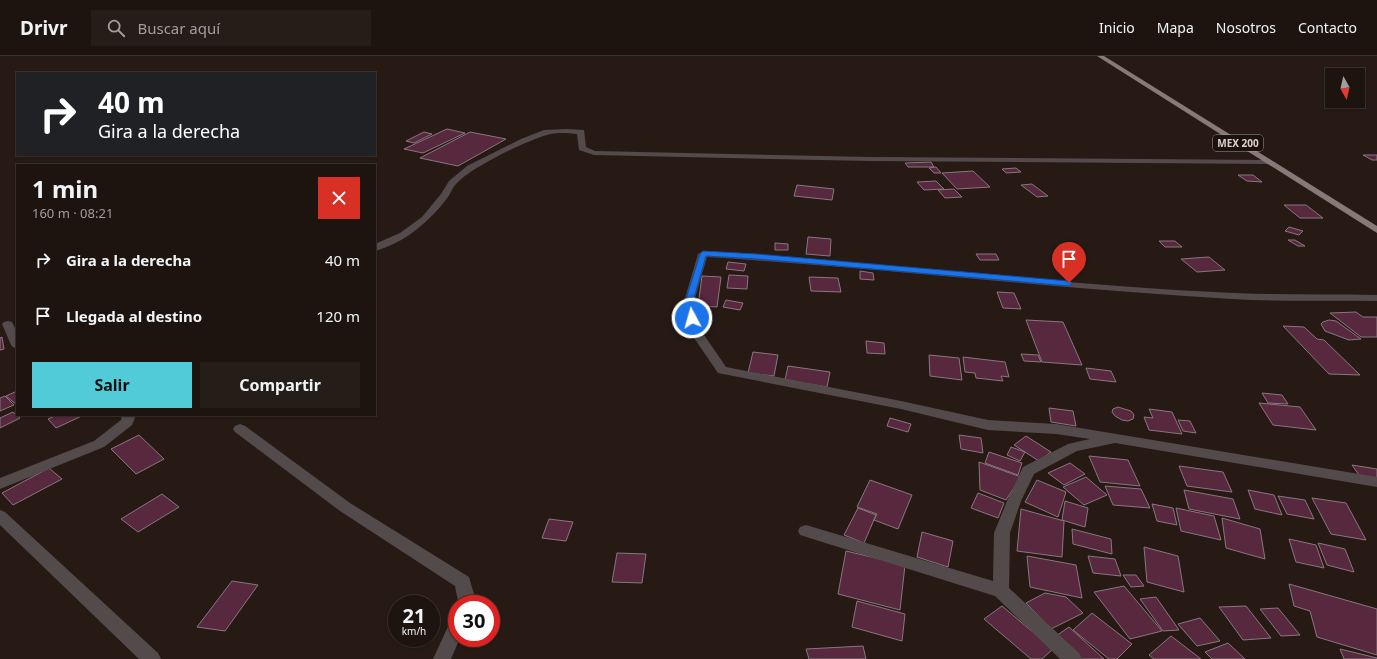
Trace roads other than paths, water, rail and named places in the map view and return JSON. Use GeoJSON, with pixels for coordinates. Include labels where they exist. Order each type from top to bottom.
{"type":"FeatureCollection","features":[{"type":"Feature","properties":{"kind":"main road","name":"MEX 200"},"geometry":{"type":"LineString","coordinates":[[1100,56],[1377,230]]}},
{"type":"Feature","properties":{"kind":"street"},"geometry":{"type":"LineString","coordinates":[[376,248],[403,235],[425,219],[445,195],[452,183],[470,168],[530,138],[547,132],[581,132],[582,148],[594,152],[870,158],[1268,162]]}},
{"type":"Feature","properties":{"kind":"street"},"geometry":{"type":"LineString","coordinates":[[1377,298],[1235,296],[1061,283],[757,256],[703,254],[688,305],[696,332],[722,370],[901,405],[988,425],[1056,429],[1377,482]]}},
{"type":"Feature","properties":{"kind":"street"},"geometry":{"type":"LineString","coordinates":[[8,324],[16,343]]}},
{"type":"Feature","properties":{"kind":"street"},"geometry":{"type":"LineString","coordinates":[[0,484],[99,444],[127,422],[128,416]]}},
{"type":"Feature","properties":{"kind":"street"},"geometry":{"type":"LineString","coordinates":[[240,429],[345,507],[463,582],[466,595]]}},
{"type":"Feature","properties":{"kind":"street"},"geometry":{"type":"LineString","coordinates":[[1001,591],[1002,533],[1014,501],[1028,471],[1073,447],[1120,439]]}},
{"type":"Feature","properties":{"kind":"street"},"geometry":{"type":"LineString","coordinates":[[0,516],[152,659]]}},
{"type":"Feature","properties":{"kind":"street"},"geometry":{"type":"LineString","coordinates":[[806,531],[1001,591],[1073,659]]}},
{"type":"Feature","properties":{"kind":"street"},"geometry":{"type":"LineString","coordinates":[[442,659],[448,645]]}}]}
